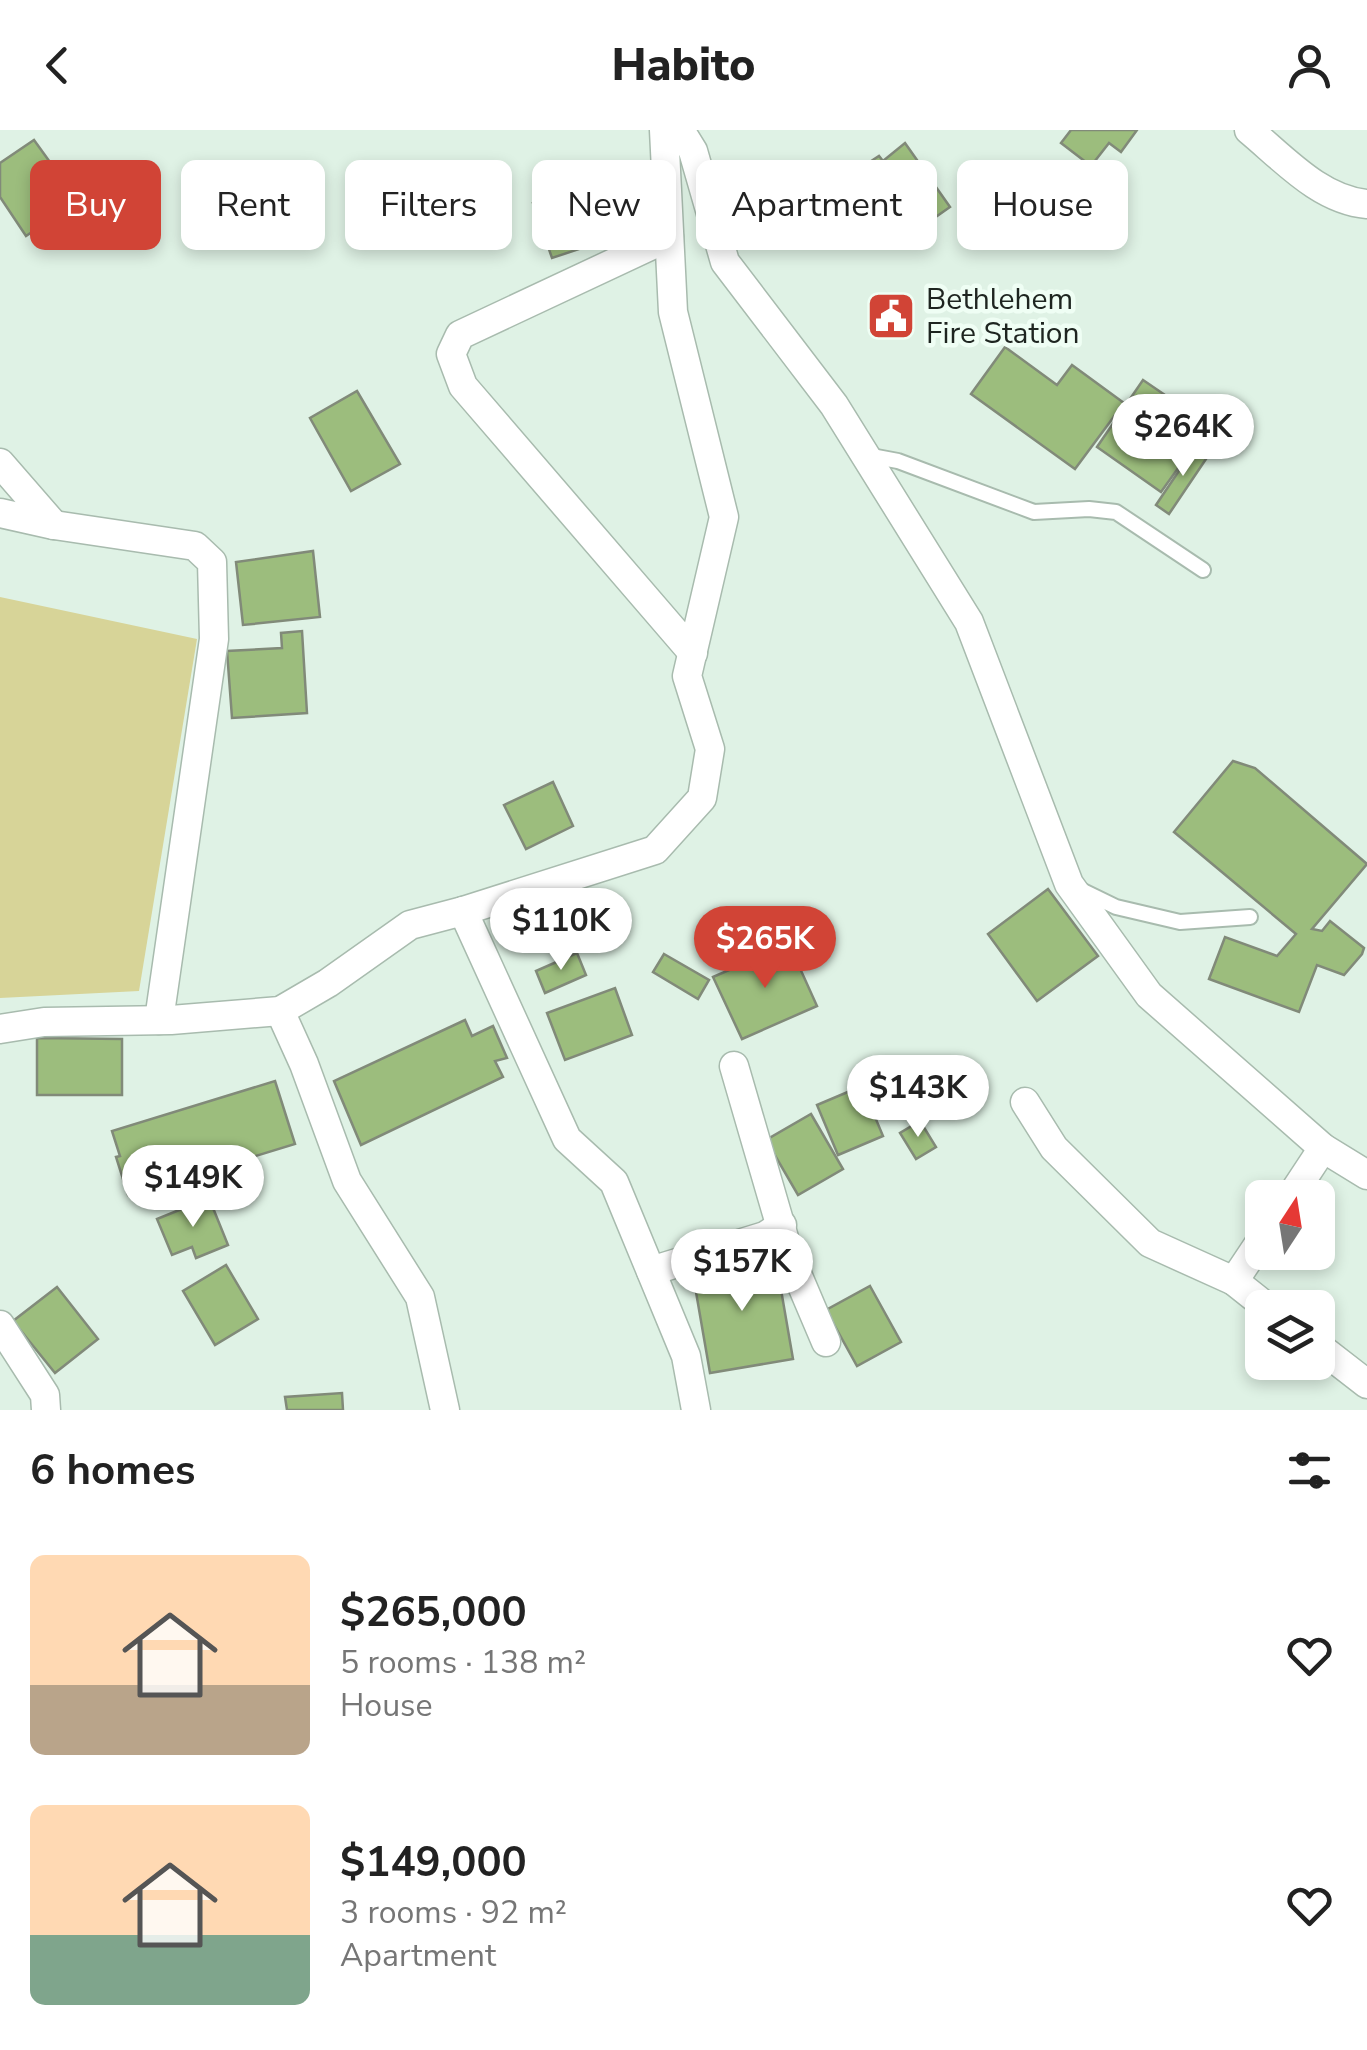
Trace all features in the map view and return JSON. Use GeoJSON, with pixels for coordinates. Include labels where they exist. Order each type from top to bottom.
{"type":"FeatureCollection","features":[{"type":"Feature","properties":{"kind":"street"},"geometry":{"type":"LineString","coordinates":[[664,130],[665,160]]}},
{"type":"Feature","properties":{"kind":"street"},"geometry":{"type":"LineString","coordinates":[[680,130],[692,150],[726,262],[834,406],[969,622],[1069,884],[1148,995],[1324,1148],[1367,1176]]}},
{"type":"Feature","properties":{"kind":"street"},"geometry":{"type":"LineString","coordinates":[[1249,130],[1324,191],[1350,203],[1367,204]]}},
{"type":"Feature","properties":{"kind":"street"},"geometry":{"type":"LineString","coordinates":[[641,250],[460,335],[451,354],[463,386],[693,653]]}},
{"type":"Feature","properties":{"kind":"street"},"geometry":{"type":"LineString","coordinates":[[0,1030],[44,1022],[159,1020],[280,1011],[328,983],[410,925],[655,850],[702,798],[710,749],[688,676],[724,517],[673,312],[670,250]]}},
{"type":"Feature","properties":{"kind":"street"},"geometry":{"type":"LineString","coordinates":[[0,463],[54,525]]}},
{"type":"Feature","properties":{"kind":"street"},"geometry":{"type":"LineString","coordinates":[[0,513],[195,546],[212,562],[214,639],[159,1020]]}},
{"type":"Feature","properties":{"kind":"street"},"geometry":{"type":"LineString","coordinates":[[463,911],[567,1139],[614,1182],[686,1356],[696,1410]]}},
{"type":"Feature","properties":{"kind":"street"},"geometry":{"type":"LineString","coordinates":[[280,1011],[347,1181],[420,1297],[445,1410]]}},
{"type":"Feature","properties":{"kind":"street"},"geometry":{"type":"LineString","coordinates":[[734,1066],[789,1255],[826,1342]]}},
{"type":"Feature","properties":{"kind":"street"},"geometry":{"type":"LineString","coordinates":[[1025,1102],[1054,1148],[1150,1243],[1245,1290]]}},
{"type":"Feature","properties":{"kind":"street"},"geometry":{"type":"LineString","coordinates":[[1302,1180],[1324,1148]]}},
{"type":"Feature","properties":{"kind":"street"},"geometry":{"type":"LineString","coordinates":[[650,1271],[765,1236],[782,1225]]}},
{"type":"Feature","properties":{"kind":"street"},"geometry":{"type":"LineString","coordinates":[[1234,1282],[1245,1265]]}},
{"type":"Feature","properties":{"kind":"street"},"geometry":{"type":"LineString","coordinates":[[0,1324],[45,1395],[46,1410]]}},
{"type":"Feature","properties":{"kind":"street"},"geometry":{"type":"LineString","coordinates":[[1335,1359],[1367,1384]]}},
{"type":"Feature","properties":{"kind":"lane"},"geometry":{"type":"LineString","coordinates":[[865,454],[898,461],[1034,512],[1116,512],[1202,570]]}},
{"type":"Feature","properties":{"kind":"lane"},"geometry":{"type":"LineString","coordinates":[[1069,884],[1116,907],[1180,922],[1250,917]]}},
{"type":"Feature","properties":{"kind":"shaded area"},"geometry":{"type":"Polygon","coordinates":[[[0,597],[197,639],[139,991],[0,998],[0,597]]]}},
{"type":"Feature","properties":{"kind":"building"},"geometry":{"type":"Polygon","coordinates":[[[1071,130],[1137,130],[1121,152],[1109,143],[1096,160],[1083,160],[1061,143],[1071,130]]]}},
{"type":"Feature","properties":{"kind":"building"},"geometry":{"type":"Polygon","coordinates":[[[34,140],[48,160],[30,160],[30,233],[26,236],[0,197],[0,163],[34,140]]]}},
{"type":"Feature","properties":{"kind":"building"},"geometry":{"type":"Polygon","coordinates":[[[905,143],[917,160],[884,160],[905,143]]]}},
{"type":"Feature","properties":{"kind":"building"},"geometry":{"type":"Polygon","coordinates":[[[937,189],[950,207],[937,216],[937,189]]]}},
{"type":"Feature","properties":{"kind":"building"},"geometry":{"type":"Polygon","coordinates":[[[549,250],[576,250],[552,258],[549,250]]]}},
{"type":"Feature","properties":{"kind":"building"},"geometry":{"type":"Polygon","coordinates":[[[1005,347],[1057,385],[1072,365],[1124,403],[1075,469],[971,394],[1005,347]]]}},
{"type":"Feature","properties":{"kind":"building"},"geometry":{"type":"Polygon","coordinates":[[[1143,380],[1209,425],[1161,492],[1097,447],[1143,380]]]}},
{"type":"Feature","properties":{"kind":"building"},"geometry":{"type":"Polygon","coordinates":[[[357,391],[400,464],[351,491],[310,418],[357,391]]]}},
{"type":"Feature","properties":{"kind":"building"},"geometry":{"type":"Polygon","coordinates":[[[1197,444],[1210,453],[1169,514],[1156,505],[1197,444]]]}},
{"type":"Feature","properties":{"kind":"building"},"geometry":{"type":"Polygon","coordinates":[[[313,551],[320,617],[243,625],[236,562],[313,551]]]}},
{"type":"Feature","properties":{"kind":"building"},"geometry":{"type":"Polygon","coordinates":[[[302,631],[307,713],[232,718],[227,651],[282,648],[281,633],[302,631]]]}},
{"type":"Feature","properties":{"kind":"building"},"geometry":{"type":"Polygon","coordinates":[[[1233,761],[1255,768],[1367,864],[1312,929],[1322,931],[1330,921],[1364,948],[1362,954],[1344,975],[1317,965],[1299,1012],[1209,979],[1225,937],[1277,956],[1296,934],[1174,832],[1233,761]]]}},
{"type":"Feature","properties":{"kind":"building"},"geometry":{"type":"Polygon","coordinates":[[[553,782],[573,826],[526,849],[504,805],[553,782]]]}},
{"type":"Feature","properties":{"kind":"building"},"geometry":{"type":"Polygon","coordinates":[[[1048,889],[1098,956],[1037,1001],[988,934],[1048,889]]]}},
{"type":"Feature","properties":{"kind":"building"},"geometry":{"type":"Polygon","coordinates":[[[789,944],[817,1006],[742,1039],[713,977],[789,944]]]}},
{"type":"Feature","properties":{"kind":"building"},"geometry":{"type":"Polygon","coordinates":[[[577,953],[586,975],[545,993],[536,971],[577,953]]]}},
{"type":"Feature","properties":{"kind":"building"},"geometry":{"type":"Polygon","coordinates":[[[664,954],[709,980],[698,999],[653,972],[664,954]]]}},
{"type":"Feature","properties":{"kind":"building"},"geometry":{"type":"Polygon","coordinates":[[[615,988],[632,1035],[565,1060],[547,1013],[615,988]]]}},
{"type":"Feature","properties":{"kind":"building"},"geometry":{"type":"Polygon","coordinates":[[[465,1020],[472,1036],[493,1026],[507,1058],[495,1061],[503,1077],[361,1145],[334,1081],[465,1020]]]}},
{"type":"Feature","properties":{"kind":"building"},"geometry":{"type":"Polygon","coordinates":[[[37,1038],[122,1039],[122,1095],[37,1095],[37,1038]]]}},
{"type":"Feature","properties":{"kind":"building"},"geometry":{"type":"Polygon","coordinates":[[[275,1081],[295,1144],[128,1195],[112,1131],[275,1081]]]}},
{"type":"Feature","properties":{"kind":"building"},"geometry":{"type":"Polygon","coordinates":[[[862,1086],[883,1136],[838,1155],[817,1105],[862,1086]]]}},
{"type":"Feature","properties":{"kind":"building"},"geometry":{"type":"Polygon","coordinates":[[[811,1114],[843,1169],[798,1195],[766,1140],[811,1114]]]}},
{"type":"Feature","properties":{"kind":"building"},"geometry":{"type":"Polygon","coordinates":[[[920,1121],[936,1147],[916,1159],[900,1133],[920,1121]]]}},
{"type":"Feature","properties":{"kind":"building"},"geometry":{"type":"Polygon","coordinates":[[[209,1198],[228,1245],[196,1258],[192,1247],[172,1255],[157,1219],[209,1198]]]}},
{"type":"Feature","properties":{"kind":"building"},"geometry":{"type":"Polygon","coordinates":[[[775,1255],[793,1359],[710,1373],[692,1269],[775,1255]]]}},
{"type":"Feature","properties":{"kind":"building"},"geometry":{"type":"Polygon","coordinates":[[[226,1265],[258,1319],[215,1345],[183,1291],[226,1265]]]}},
{"type":"Feature","properties":{"kind":"building"},"geometry":{"type":"Polygon","coordinates":[[[870,1286],[901,1342],[857,1366],[826,1310],[870,1286]]]}},
{"type":"Feature","properties":{"kind":"building"},"geometry":{"type":"Polygon","coordinates":[[[57,1287],[98,1339],[55,1373],[13,1321],[57,1287]]]}},
{"type":"Feature","properties":{"kind":"building"},"geometry":{"type":"Polygon","coordinates":[[[342,1393],[343,1410],[287,1410],[285,1397],[342,1393]]]}},
{"type":"Feature","properties":{"kind":"place","name":"Bethlehem Fire Station"},"geometry":{"type":"Point","coordinates":[891,316]}}]}
